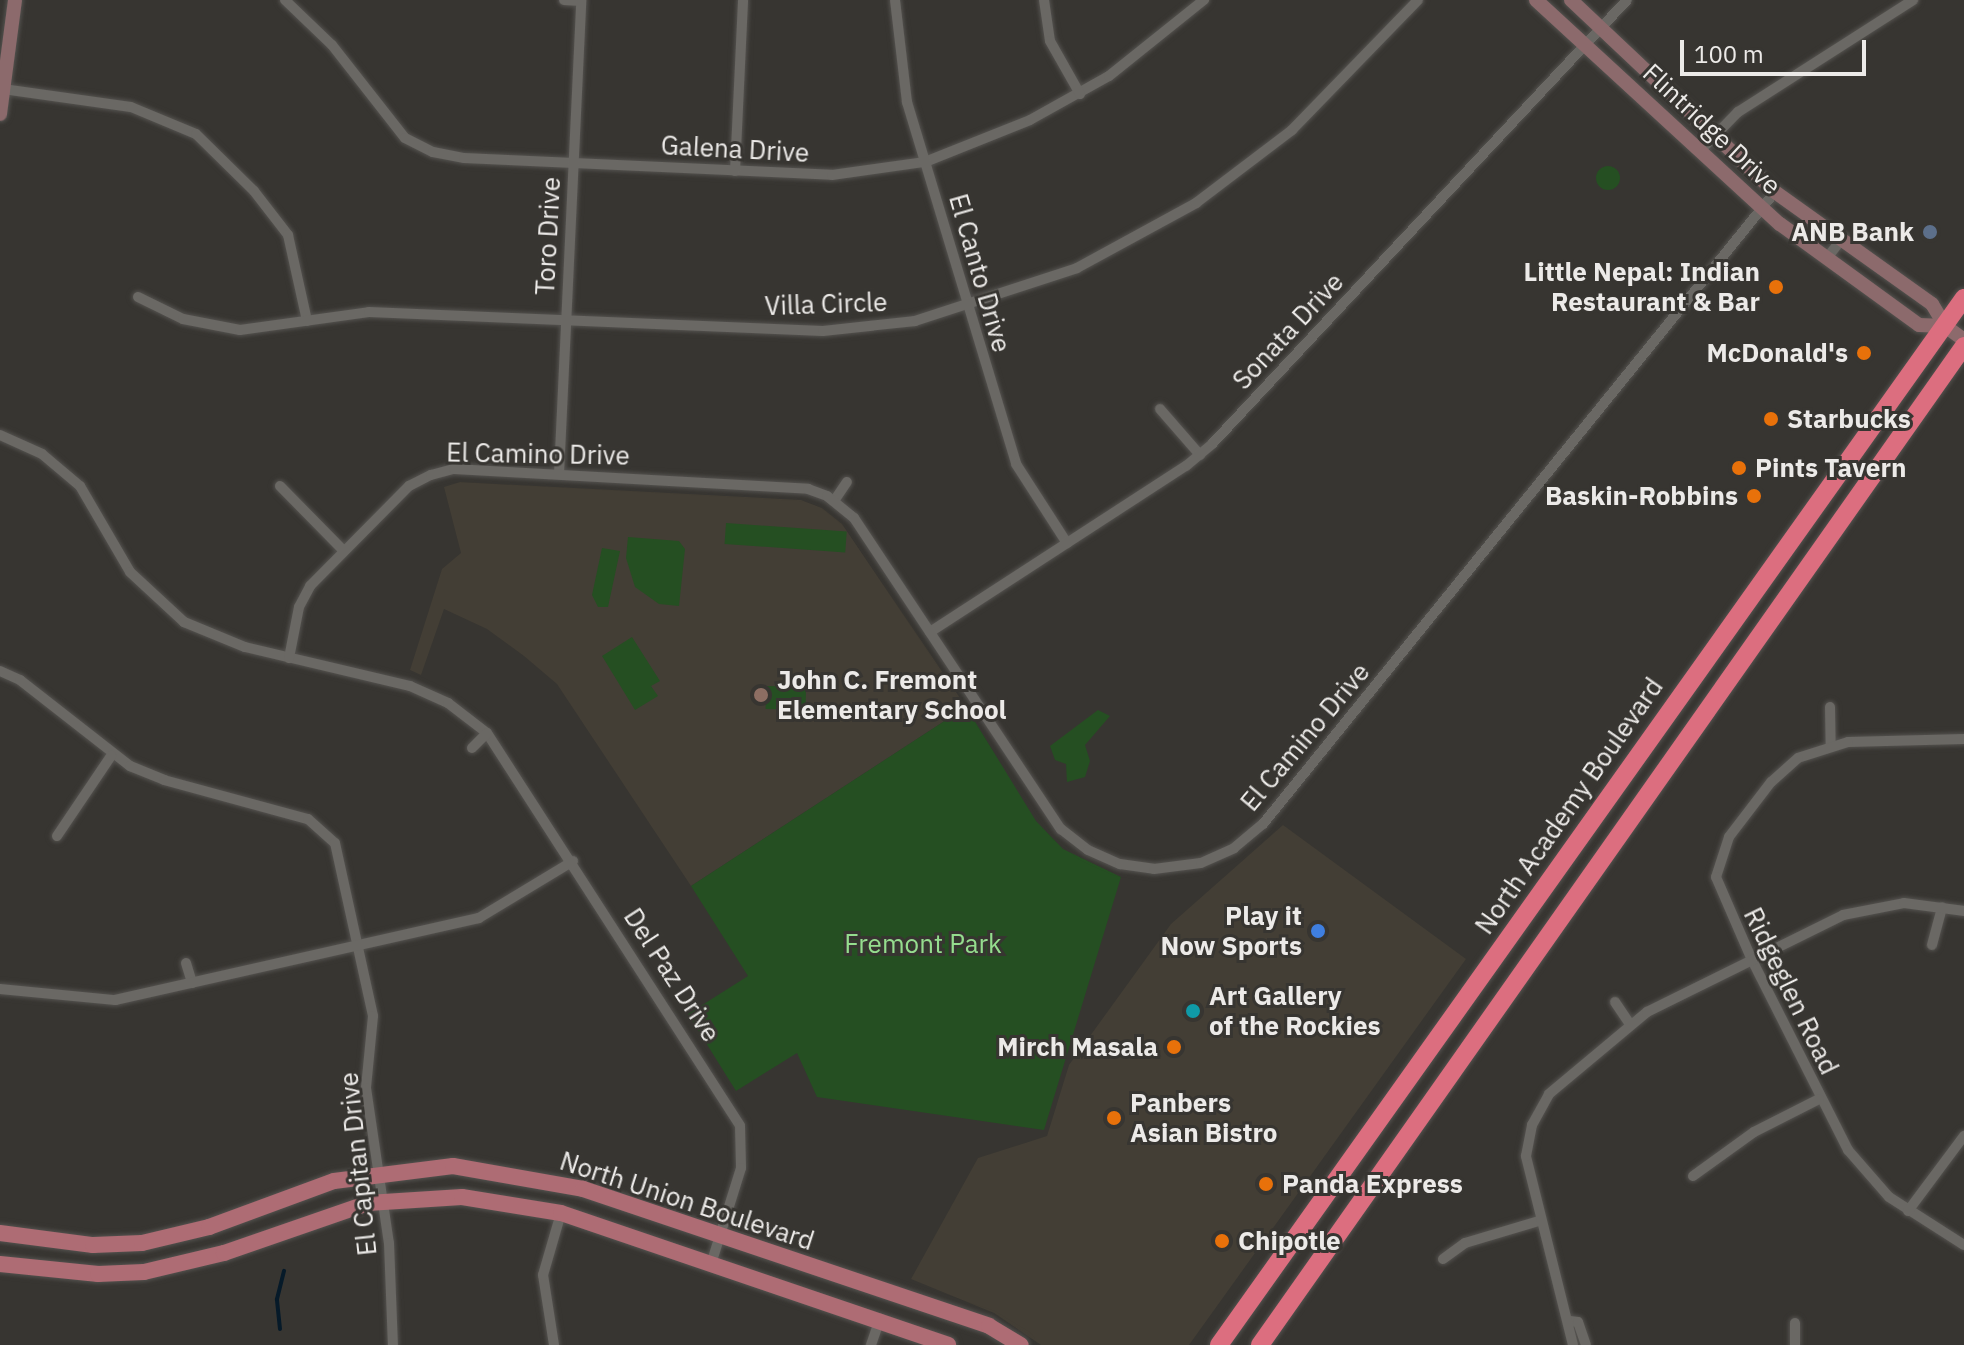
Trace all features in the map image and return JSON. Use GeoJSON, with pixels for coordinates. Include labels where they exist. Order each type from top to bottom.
{"type":"FeatureCollection","features":[{"type":"Feature","properties":{"kind":"highway","name":"North Academy Boulevard"},"geometry":{"type":"LineString","coordinates":[[1219,1345],[1964,298]]}},
{"type":"Feature","properties":{"kind":"highway"},"geometry":{"type":"LineString","coordinates":[[1260,1345],[1964,343]]}},
{"type":"Feature","properties":{"kind":"main road","name":"North Union Boulevard"},"geometry":{"type":"LineString","coordinates":[[0,1233],[93,1245],[142,1243],[209,1227],[334,1181],[379,1172],[453,1166],[537,1179],[719,1235],[989,1326],[1021,1345]]}},
{"type":"Feature","properties":{"kind":"main road","name":"North Union Boulevard"},"geometry":{"type":"LineString","coordinates":[[0,1264],[98,1274],[144,1272],[199,1261],[384,1200],[462,1197],[561,1213],[712,1261],[948,1345]]}},
{"type":"Feature","properties":{"kind":"street"},"geometry":{"type":"LineString","coordinates":[[0,114],[15,0]]}},
{"type":"Feature","properties":{"kind":"street","name":"Galena Drive"},"geometry":{"type":"LineString","coordinates":[[285,0],[332,45],[395,127],[420,147],[464,158],[855,174],[925,162],[1005,131],[1080,94],[1165,35],[1204,0]]}},
{"type":"Feature","properties":{"kind":"street"},"geometry":{"type":"LineString","coordinates":[[564,0],[581,1]]}},
{"type":"Feature","properties":{"kind":"street"},"geometry":{"type":"LineString","coordinates":[[735,171],[743,0]]}},
{"type":"Feature","properties":{"kind":"street","name":"El Canto Drive"},"geometry":{"type":"LineString","coordinates":[[895,0],[899,71],[967,308],[1016,464],[1067,543]]}},
{"type":"Feature","properties":{"kind":"street"},"geometry":{"type":"LineString","coordinates":[[1044,0],[1050,41],[1080,94]]}},
{"type":"Feature","properties":{"kind":"street","name":"Villa Circle"},"geometry":{"type":"LineString","coordinates":[[138,297],[183,319],[221,329],[369,312],[848,331],[967,308],[1077,268],[1196,203],[1292,130],[1418,0]]}},
{"type":"Feature","properties":{"kind":"street","name":"Flintridge Drive"},"geometry":{"type":"LineString","coordinates":[[1536,0],[1762,209],[1919,325],[1945,326]]}},
{"type":"Feature","properties":{"kind":"street","name":"Flintridge Drive"},"geometry":{"type":"LineString","coordinates":[[1571,0],[1775,192],[1932,304],[1945,326],[1964,343]]}},
{"type":"Feature","properties":{"kind":"street","name":"Sonata Drive"},"geometry":{"type":"LineString","coordinates":[[930,632],[1200,455],[1627,0]]}},
{"type":"Feature","properties":{"kind":"street"},"geometry":{"type":"LineString","coordinates":[[1699,152],[1738,112],[1913,0]]}},
{"type":"Feature","properties":{"kind":"street","name":"Toro Drive"},"geometry":{"type":"LineString","coordinates":[[559,474],[581,1]]}},
{"type":"Feature","properties":{"kind":"street"},"geometry":{"type":"LineString","coordinates":[[3,89],[131,107],[196,134],[254,191],[288,235],[307,321]]}},
{"type":"Feature","properties":{"kind":"street","name":"El Camino Drive"},"geometry":{"type":"LineString","coordinates":[[289,658],[303,596],[342,549],[409,486],[431,475],[454,469],[799,487],[834,501],[878,551],[1034,794],[1072,839],[1104,858],[1140,868],[1186,867],[1219,856],[1263,824],[1775,192]]}},
{"type":"Feature","properties":{"kind":"street"},"geometry":{"type":"LineString","coordinates":[[1827,258],[1841,240]]}},
{"type":"Feature","properties":{"kind":"street"},"geometry":{"type":"LineString","coordinates":[[1160,409],[1200,455]]}},
{"type":"Feature","properties":{"kind":"street","name":"Del Paz Drive"},"geometry":{"type":"LineString","coordinates":[[0,435],[42,454],[80,486],[130,572],[168,612],[217,639],[430,694],[487,733],[573,861],[740,1126],[743,1160],[712,1261]]}},
{"type":"Feature","properties":{"kind":"street"},"geometry":{"type":"LineString","coordinates":[[834,501],[847,482]]}},
{"type":"Feature","properties":{"kind":"street"},"geometry":{"type":"LineString","coordinates":[[280,486],[342,549]]}},
{"type":"Feature","properties":{"kind":"street","name":"El Capitan Drive"},"geometry":{"type":"LineString","coordinates":[[0,671],[20,680],[111,756],[147,774],[308,819],[324,828],[335,843],[373,1016],[366,1088],[384,1200],[393,1345]]}},
{"type":"Feature","properties":{"kind":"street"},"geometry":{"type":"LineString","coordinates":[[1830,707],[1831,746]]}},
{"type":"Feature","properties":{"kind":"street"},"geometry":{"type":"LineString","coordinates":[[472,748],[487,733]]}},
{"type":"Feature","properties":{"kind":"street","name":"Ridgeglen Road"},"geometry":{"type":"LineString","coordinates":[[1964,739],[1831,746],[1798,758],[1780,773],[1721,850],[1718,890],[1819,1099],[1858,1164],[1908,1211],[1964,1245]]}},
{"type":"Feature","properties":{"kind":"street"},"geometry":{"type":"LineString","coordinates":[[57,836],[111,756]]}},
{"type":"Feature","properties":{"kind":"street"},"geometry":{"type":"LineString","coordinates":[[0,989],[115,1000],[192,983],[479,918],[573,861]]}},
{"type":"Feature","properties":{"kind":"street"},"geometry":{"type":"LineString","coordinates":[[1573,1345],[1570,1321],[1539,1221],[1526,1156],[1532,1125],[1549,1094],[1629,1023],[1752,960],[1864,908],[1904,903],[1964,911]]}},
{"type":"Feature","properties":{"kind":"street"},"geometry":{"type":"LineString","coordinates":[[1932,945],[1942,907]]}},
{"type":"Feature","properties":{"kind":"street"},"geometry":{"type":"LineString","coordinates":[[186,963],[192,983]]}},
{"type":"Feature","properties":{"kind":"street"},"geometry":{"type":"LineString","coordinates":[[1615,1002],[1629,1023]]}},
{"type":"Feature","properties":{"kind":"street"},"geometry":{"type":"LineString","coordinates":[[1693,1176],[1763,1127],[1819,1099]]}},
{"type":"Feature","properties":{"kind":"street"},"geometry":{"type":"LineString","coordinates":[[1908,1211],[1964,1136]]}},
{"type":"Feature","properties":{"kind":"street"},"geometry":{"type":"LineString","coordinates":[[554,1345],[543,1299],[543,1275],[561,1213]]}},
{"type":"Feature","properties":{"kind":"street"},"geometry":{"type":"LineString","coordinates":[[1443,1259],[1465,1243],[1539,1221]]}},
{"type":"Feature","properties":{"kind":"street"},"geometry":{"type":"LineString","coordinates":[[871,1345],[880,1319]]}},
{"type":"Feature","properties":{"kind":"street"},"geometry":{"type":"LineString","coordinates":[[1570,1321],[1578,1322],[1586,1345]]}},
{"type":"Feature","properties":{"kind":"street"},"geometry":{"type":"LineString","coordinates":[[1795,1323],[1795,1345]]}},
{"type":"Feature","properties":{"kind":"shaded area","name":"John C. Fremont Elementary School"},"geometry":{"type":"Polygon","coordinates":[[[460,482],[801,500],[822,508],[842,524],[966,707],[691,886],[557,684],[524,656],[487,629],[444,609],[421,675],[410,670],[442,569],[461,553],[444,487],[460,482]]]}},
{"type":"Feature","properties":{"kind":"shaded area"},"geometry":{"type":"Polygon","coordinates":[[[1283,825],[1466,959],[1189,1345],[1041,1345],[994,1313],[911,1279],[978,1158],[1047,1136],[1069,1065],[1171,924],[1283,825]]]}},
{"type":"Feature","properties":{"kind":"green space"},"geometry":{"type":"Polygon","coordinates":[[[1608,166],[1617,169],[1620,178],[1617,187],[1608,190],[1599,187],[1596,178],[1599,169],[1608,166]]]}},
{"type":"Feature","properties":{"kind":"green space"},"geometry":{"type":"Polygon","coordinates":[[[726,523],[847,531],[845,552],[725,544],[726,523]]]}},
{"type":"Feature","properties":{"kind":"green space"},"geometry":{"type":"Polygon","coordinates":[[[628,537],[679,541],[685,549],[679,606],[659,604],[635,587],[626,558],[628,537]]]}},
{"type":"Feature","properties":{"kind":"green space"},"geometry":{"type":"Polygon","coordinates":[[[602,548],[620,551],[608,607],[598,607],[592,595],[602,548]]]}},
{"type":"Feature","properties":{"kind":"green space"},"geometry":{"type":"Polygon","coordinates":[[[632,637],[660,681],[651,686],[658,696],[635,710],[602,656],[632,637]]]}},
{"type":"Feature","properties":{"kind":"green space"},"geometry":{"type":"Polygon","coordinates":[[[766,686],[806,687],[806,710],[766,709],[766,686]]]}},
{"type":"Feature","properties":{"kind":"green space","name":"Fremont Park"},"geometry":{"type":"Polygon","coordinates":[[[966,707],[1036,821],[1063,849],[1121,877],[1044,1130],[817,1097],[797,1053],[736,1091],[688,1014],[748,976],[691,886],[966,707]]]}},
{"type":"Feature","properties":{"kind":"green space"},"geometry":{"type":"Polygon","coordinates":[[[1098,710],[1110,716],[1085,745],[1090,761],[1085,777],[1067,782],[1066,764],[1055,760],[1050,746],[1098,710]]]}},
{"type":"Feature","properties":{"kind":"waterway"},"geometry":{"type":"LineString","coordinates":[[280,1329],[277,1299],[284,1271]]}},
{"type":"Feature","properties":{"kind":"place","name":"ANB Bank"},"geometry":{"type":"Point","coordinates":[1930,232]}},
{"type":"Feature","properties":{"kind":"place","name":"Little Nepal: Indian Restaurant & Bar"},"geometry":{"type":"Point","coordinates":[1776,287]}},
{"type":"Feature","properties":{"kind":"place","name":"McDonald's"},"geometry":{"type":"Point","coordinates":[1864,353]}},
{"type":"Feature","properties":{"kind":"place","name":"Starbucks"},"geometry":{"type":"Point","coordinates":[1771,419]}},
{"type":"Feature","properties":{"kind":"place","name":"Pints Tavern"},"geometry":{"type":"Point","coordinates":[1739,468]}},
{"type":"Feature","properties":{"kind":"place","name":"Baskin-Robbins"},"geometry":{"type":"Point","coordinates":[1754,496]}},
{"type":"Feature","properties":{"kind":"place","name":"John C. Fremont Elementary School"},"geometry":{"type":"Point","coordinates":[761,695]}},
{"type":"Feature","properties":{"kind":"place","name":"Play it Now Sports"},"geometry":{"type":"Point","coordinates":[1318,931]}},
{"type":"Feature","properties":{"kind":"place","name":"Art Gallery of the Rockies"},"geometry":{"type":"Point","coordinates":[1193,1011]}},
{"type":"Feature","properties":{"kind":"place","name":"Mirch Masala"},"geometry":{"type":"Point","coordinates":[1174,1047]}},
{"type":"Feature","properties":{"kind":"place","name":"Panbers Asian Bistro"},"geometry":{"type":"Point","coordinates":[1114,1118]}},
{"type":"Feature","properties":{"kind":"place","name":"Panda Express"},"geometry":{"type":"Point","coordinates":[1266,1184]}},
{"type":"Feature","properties":{"kind":"place","name":"Chipotle"},"geometry":{"type":"Point","coordinates":[1222,1241]}}]}
